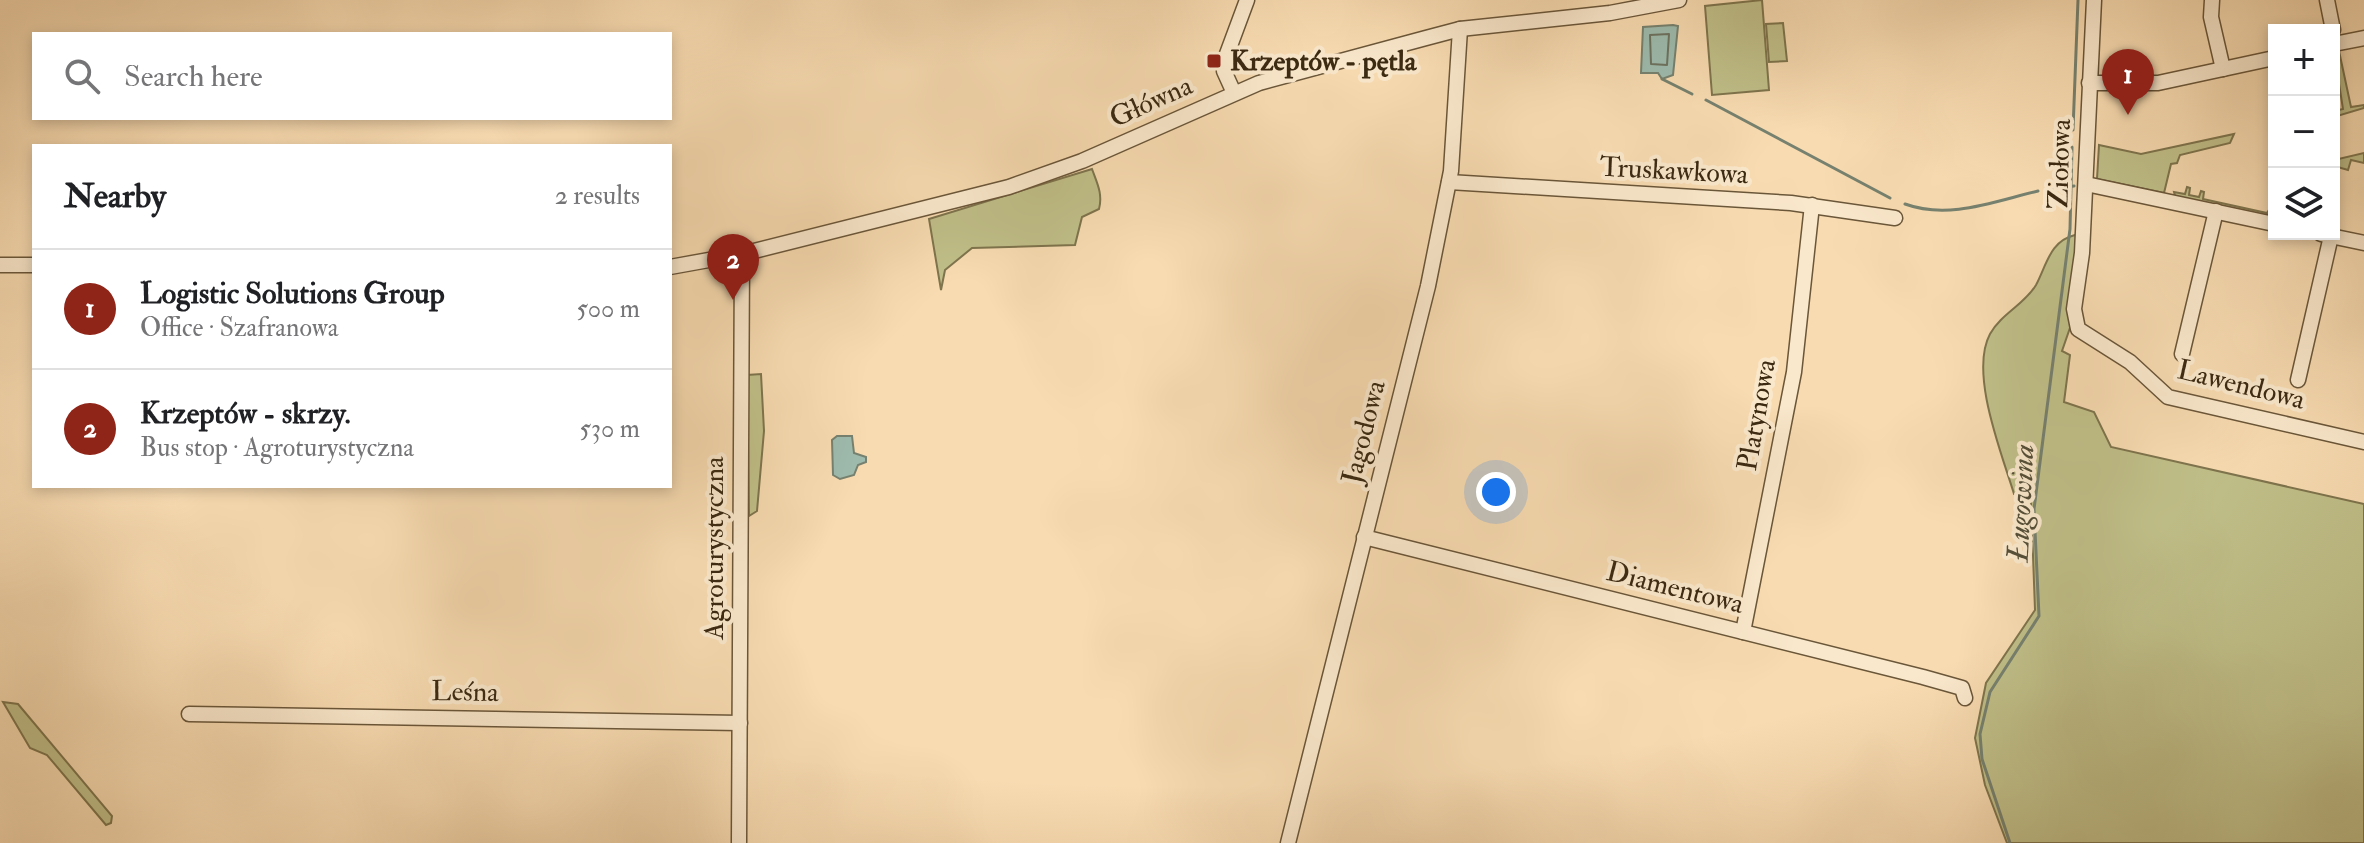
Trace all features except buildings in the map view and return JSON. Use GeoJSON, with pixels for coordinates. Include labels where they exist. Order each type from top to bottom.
{"type":"FeatureCollection","features":[{"type":"Feature","properties":{"kind":"street"},"geometry":{"type":"LineString","coordinates":[[1234,93],[1224,62],[1247,0]]}},
{"type":"Feature","properties":{"kind":"street","name":"Główna"},"geometry":{"type":"LineString","coordinates":[[672,267],[742,254],[1052,173],[1234,93],[1460,29],[1610,13],[1679,0]]}},
{"type":"Feature","properties":{"kind":"street","name":"Ziołowa"},"geometry":{"type":"LineString","coordinates":[[2078,329],[2074,309],[2086,184],[2094,0]]}},
{"type":"Feature","properties":{"kind":"street"},"geometry":{"type":"LineString","coordinates":[[2212,0],[2211,17],[2223,69]]}},
{"type":"Feature","properties":{"kind":"street"},"geometry":{"type":"LineString","coordinates":[[2327,0],[2331,24]]}},
{"type":"Feature","properties":{"kind":"street","name":"Jagodowa"},"geometry":{"type":"LineString","coordinates":[[1288,843],[1428,286],[1449,182],[1460,29]]}},
{"type":"Feature","properties":{"kind":"street"},"geometry":{"type":"LineString","coordinates":[[2340,39],[2364,38]]}},
{"type":"Feature","properties":{"kind":"street"},"geometry":{"type":"LineString","coordinates":[[2089,83],[2158,83],[2268,59]]}},
{"type":"Feature","properties":{"kind":"street","name":"Truskawkowa"},"geometry":{"type":"LineString","coordinates":[[1449,182],[1812,205],[1861,216],[1895,218]]}},
{"type":"Feature","properties":{"kind":"street"},"geometry":{"type":"LineString","coordinates":[[2086,184],[2268,223]]}},
{"type":"Feature","properties":{"kind":"street","name":"Platynowa"},"geometry":{"type":"LineString","coordinates":[[1743,632],[1794,372],[1812,205]]}},
{"type":"Feature","properties":{"kind":"street"},"geometry":{"type":"LineString","coordinates":[[2182,354],[2216,211]]}},
{"type":"Feature","properties":{"kind":"street"},"geometry":{"type":"LineString","coordinates":[[2340,238],[2364,243]]}},
{"type":"Feature","properties":{"kind":"street"},"geometry":{"type":"LineString","coordinates":[[2298,380],[2325,240]]}},
{"type":"Feature","properties":{"kind":"street","name":"Agroturystyczna"},"geometry":{"type":"LineString","coordinates":[[739,843],[742,254]]}},
{"type":"Feature","properties":{"kind":"street"},"geometry":{"type":"LineString","coordinates":[[0,265],[32,265]]}},
{"type":"Feature","properties":{"kind":"street","name":"Lawendowa"},"geometry":{"type":"LineString","coordinates":[[2078,329],[2130,362],[2168,397],[2364,442]]}},
{"type":"Feature","properties":{"kind":"street","name":"Diamentowa"},"geometry":{"type":"LineString","coordinates":[[1364,537],[1962,688],[1965,698]]}},
{"type":"Feature","properties":{"kind":"street","name":"Leśna"},"geometry":{"type":"LineString","coordinates":[[189,714],[740,723]]}},
{"type":"Feature","properties":{"kind":"shaded area"},"geometry":{"type":"Polygon","coordinates":[[[1762,0],[1769,90],[1712,95],[1705,6],[1762,0]]]}},
{"type":"Feature","properties":{"kind":"shaded area"},"geometry":{"type":"Polygon","coordinates":[[[1783,23],[1787,61],[1769,62],[1766,24],[1783,23]]]}},
{"type":"Feature","properties":{"kind":"shaded area"},"geometry":{"type":"Polygon","coordinates":[[[2340,56],[2351,107],[2364,105],[2364,108],[2340,115],[2340,110],[2343,109],[2340,56]]]}},
{"type":"Feature","properties":{"kind":"shaded area"},"geometry":{"type":"Polygon","coordinates":[[[2234,134],[2230,143],[2180,155],[2177,163],[2171,164],[2164,193],[2097,179],[2099,145],[2141,154],[2234,134]]]}},
{"type":"Feature","properties":{"kind":"shaded area"},"geometry":{"type":"Polygon","coordinates":[[[2364,153],[2364,163],[2351,160],[2348,170],[2340,168],[2340,159],[2364,153]]]}},
{"type":"Feature","properties":{"kind":"shaded area"},"geometry":{"type":"Polygon","coordinates":[[[1092,169],[1100,193],[1099,209],[1082,217],[1075,245],[972,248],[945,270],[941,290],[929,219],[1092,169]]]}},
{"type":"Feature","properties":{"kind":"shaded area"},"geometry":{"type":"Polygon","coordinates":[[[2187,187],[2190,188],[2189,195],[2199,197],[2201,191],[2204,192],[2203,199],[2268,213],[2265,216],[2175,196],[2174,192],[2185,194],[2187,187]]]}},
{"type":"Feature","properties":{"kind":"shaded area"},"geometry":{"type":"Polygon","coordinates":[[[2075,235],[2079,239],[2072,322],[2062,351],[2070,355],[2064,402],[2094,412],[2111,447],[2364,504],[2364,843],[2007,843],[1985,785],[1975,738],[1986,683],[2035,610],[2031,501],[2014,494],[2002,458],[1985,391],[1985,350],[1995,327],[2036,285],[2055,248],[2075,235]]]}},
{"type":"Feature","properties":{"kind":"shaded area"},"geometry":{"type":"Polygon","coordinates":[[[761,374],[764,431],[757,511],[749,516],[747,375],[761,374]]]}},
{"type":"Feature","properties":{"kind":"shaded area"},"geometry":{"type":"Polygon","coordinates":[[[3,702],[18,704],[112,816],[111,823],[106,825],[47,755],[30,748],[3,702]]]}},
{"type":"Feature","properties":{"kind":"water"},"geometry":{"type":"Polygon","coordinates":[[[1678,26],[1673,75],[1662,79],[1658,73],[1641,73],[1643,27],[1678,26]]]}},
{"type":"Feature","properties":{"kind":"water"},"geometry":{"type":"Polygon","coordinates":[[[837,436],[852,436],[854,453],[866,457],[866,462],[858,465],[854,475],[840,479],[833,475],[832,440],[837,436]]]}},
{"type":"Feature","properties":{"kind":"waterway","name":"Ługowina"},"geometry":{"type":"LineString","coordinates":[[2073,130],[2078,0]]}},
{"type":"Feature","properties":{"kind":"waterway"},"geometry":{"type":"LineString","coordinates":[[1662,79],[1692,94]]}},
{"type":"Feature","properties":{"kind":"waterway"},"geometry":{"type":"LineString","coordinates":[[1706,100],[1890,198]]}},
{"type":"Feature","properties":{"kind":"waterway","name":"Ługowina"},"geometry":{"type":"LineString","coordinates":[[2010,843],[1982,759],[1980,734],[1990,692],[2039,616],[2034,509],[2070,229],[2072,147]]}},
{"type":"Feature","properties":{"kind":"waterway"},"geometry":{"type":"LineString","coordinates":[[2049,189],[2074,186]]}},
{"type":"Feature","properties":{"kind":"waterway"},"geometry":{"type":"LineString","coordinates":[[1905,204],[1955,210],[2038,191]]}},
{"type":"Feature","properties":{"kind":"place","name":"Krzeptów - pętla"},"geometry":{"type":"Point","coordinates":[1214,61]}},
{"type":"Feature","properties":{"kind":"place","name":"Logistic Solutions Group"},"geometry":{"type":"Point","coordinates":[2128,115]}},
{"type":"Feature","properties":{"kind":"place","name":"Krzeptów - skrzy."},"geometry":{"type":"Point","coordinates":[733,300]}}]}
